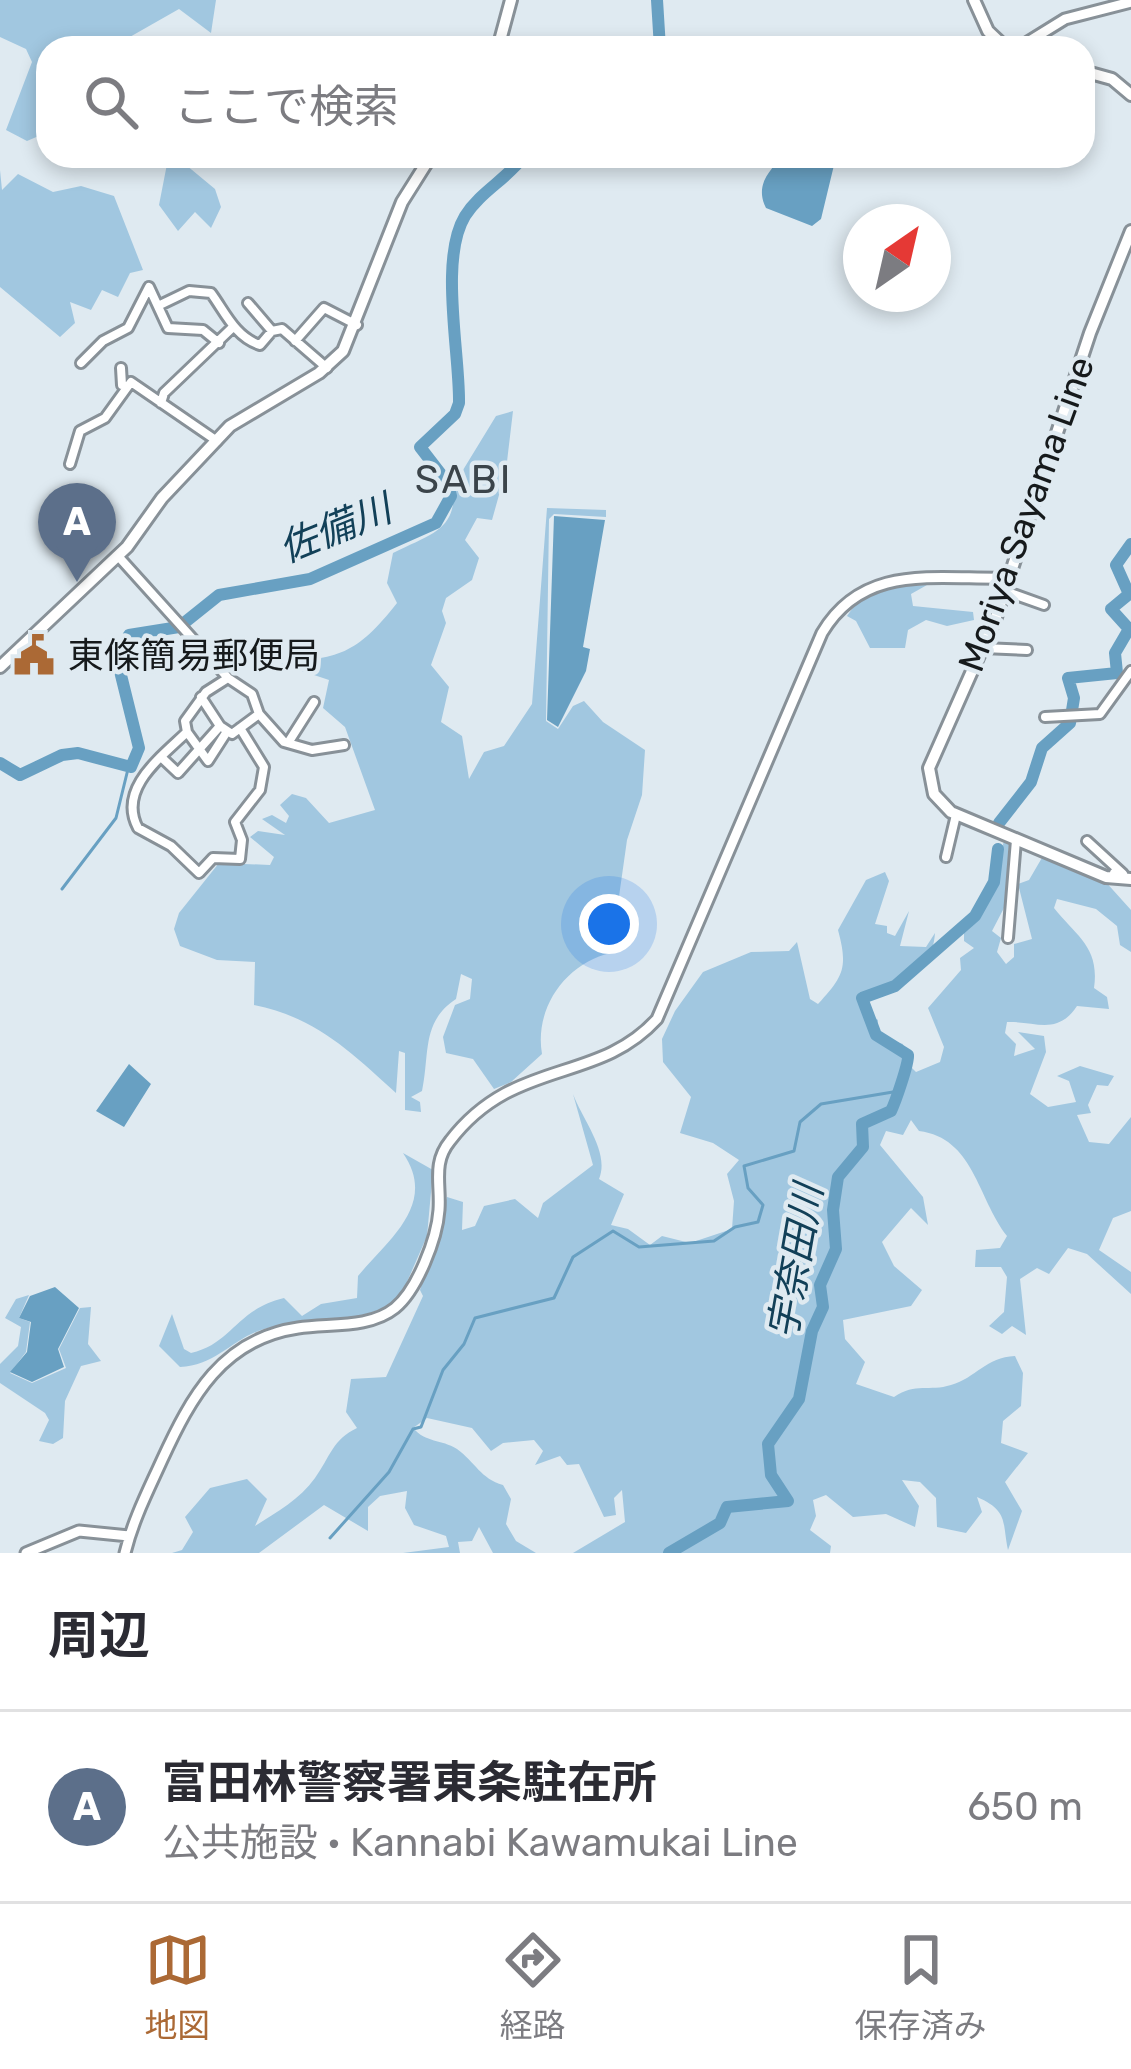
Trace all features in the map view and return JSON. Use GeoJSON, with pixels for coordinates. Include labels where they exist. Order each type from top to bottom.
{"type":"FeatureCollection","features":[{"type":"Feature","properties":{"kind":"main road"},"geometry":{"type":"LineString","coordinates":[[501,36],[511,0]]}},
{"type":"Feature","properties":{"kind":"main road"},"geometry":{"type":"LineString","coordinates":[[974,0],[992,36]]}},
{"type":"Feature","properties":{"kind":"main road"},"geometry":{"type":"LineString","coordinates":[[1095,74],[1112,79],[1131,95]]}},
{"type":"Feature","properties":{"kind":"main road"},"geometry":{"type":"LineString","coordinates":[[0,667],[118,556],[162,498],[241,418],[327,368],[344,352],[407,190],[423,168]]}},
{"type":"Feature","properties":{"kind":"main road","name":"Moriya Sayama Line"},"geometry":{"type":"LineString","coordinates":[[956,815],[934,794],[930,762],[983,648],[1090,333],[1131,231]]}},
{"type":"Feature","properties":{"kind":"main road"},"geometry":{"type":"LineString","coordinates":[[956,815],[1111,878],[1131,879]]}},
{"type":"Feature","properties":{"kind":"street"},"geometry":{"type":"LineString","coordinates":[[1037,36],[1065,19],[1131,2]]}},
{"type":"Feature","properties":{"kind":"street"},"geometry":{"type":"LineString","coordinates":[[81,363],[103,341],[128,328],[146,288],[153,290],[168,328],[203,329],[219,343]]}},
{"type":"Feature","properties":{"kind":"street"},"geometry":{"type":"LineString","coordinates":[[160,305],[189,291],[211,292],[233,327],[256,345],[278,326],[327,368]]}},
{"type":"Feature","properties":{"kind":"street"},"geometry":{"type":"LineString","coordinates":[[248,302],[272,331]]}},
{"type":"Feature","properties":{"kind":"street"},"geometry":{"type":"LineString","coordinates":[[295,341],[324,308],[357,325]]}},
{"type":"Feature","properties":{"kind":"street"},"geometry":{"type":"LineString","coordinates":[[161,404],[164,393],[233,327]]}},
{"type":"Feature","properties":{"kind":"street"},"geometry":{"type":"LineString","coordinates":[[121,368],[123,392]]}},
{"type":"Feature","properties":{"kind":"street"},"geometry":{"type":"LineString","coordinates":[[70,464],[80,431],[105,418],[135,383],[217,441]]}},
{"type":"Feature","properties":{"kind":"street"},"geometry":{"type":"LineString","coordinates":[[118,556],[228,678],[252,694],[259,714],[287,743],[312,750],[344,746]]}},
{"type":"Feature","properties":{"kind":"street"},"geometry":{"type":"LineString","coordinates":[[125,1553],[187,1406],[218,1366],[274,1333],[367,1321],[397,1306],[409,1292],[436,1228],[438,1165],[455,1134],[503,1090],[611,1053],[657,1019],[821,633],[843,606],[863,588],[885,580],[1007,584],[1044,605]]}},
{"type":"Feature","properties":{"kind":"street"},"geometry":{"type":"LineString","coordinates":[[983,648],[1027,650]]}},
{"type":"Feature","properties":{"kind":"street"},"geometry":{"type":"LineString","coordinates":[[1046,717],[1106,710],[1131,671]]}},
{"type":"Feature","properties":{"kind":"street"},"geometry":{"type":"LineString","coordinates":[[200,748],[185,721],[201,698],[228,678]]}},
{"type":"Feature","properties":{"kind":"street"},"geometry":{"type":"LineString","coordinates":[[201,698],[223,729]]}},
{"type":"Feature","properties":{"kind":"street"},"geometry":{"type":"LineString","coordinates":[[287,743],[314,702]]}},
{"type":"Feature","properties":{"kind":"street"},"geometry":{"type":"LineString","coordinates":[[161,757],[178,773],[223,729],[240,728],[259,714]]}},
{"type":"Feature","properties":{"kind":"street"},"geometry":{"type":"LineString","coordinates":[[187,732],[161,757],[131,801],[138,828],[171,846],[199,873],[213,858],[240,859],[242,840],[235,822],[260,790],[264,766],[240,728]]}},
{"type":"Feature","properties":{"kind":"street"},"geometry":{"type":"LineString","coordinates":[[946,857],[956,815]]}},
{"type":"Feature","properties":{"kind":"street"},"geometry":{"type":"LineString","coordinates":[[1008,938],[1016,840]]}},
{"type":"Feature","properties":{"kind":"street"},"geometry":{"type":"LineString","coordinates":[[1087,841],[1123,874],[1111,878]]}},
{"type":"Feature","properties":{"kind":"street"},"geometry":{"type":"LineString","coordinates":[[26,1553],[44,1542],[88,1530],[129,1536]]}},
{"type":"Feature","properties":{"kind":"shaded area"},"geometry":{"type":"Polygon","coordinates":[[[0,0],[216,0],[211,33],[179,9],[132,36],[36,36],[36,137],[27,141],[6,130],[32,62],[26,49],[0,37],[0,0]]]}},
{"type":"Feature","properties":{"kind":"shaded area"},"geometry":{"type":"Polygon","coordinates":[[[166,168],[190,168],[215,189],[221,207],[211,228],[195,212],[178,231],[159,205],[166,168]]]}},
{"type":"Feature","properties":{"kind":"shaded area"},"geometry":{"type":"Polygon","coordinates":[[[773,168],[833,168],[821,219],[812,226],[766,208],[763,186],[773,168]]]}},
{"type":"Feature","properties":{"kind":"shaded area"},"geometry":{"type":"Polygon","coordinates":[[[0,170],[2,190],[18,174],[53,192],[81,186],[114,196],[143,270],[130,273],[118,297],[102,290],[91,310],[70,302],[75,323],[60,337],[0,287],[0,170]]]}},
{"type":"Feature","properties":{"kind":"shaded area"},"geometry":{"type":"Polygon","coordinates":[[[513,411],[506,470],[492,520],[477,518],[465,540],[479,558],[472,580],[446,598],[442,611],[446,623],[431,665],[449,687],[441,722],[462,736],[469,779],[484,752],[504,746],[532,704],[547,508],[606,510],[606,517],[554,514],[549,519],[546,721],[558,729],[573,706],[584,701],[603,722],[645,750],[642,795],[627,840],[611,953],[580,967],[557,990],[543,1020],[542,1054],[511,1082],[494,1089],[473,1059],[446,1053],[443,1037],[455,1005],[470,999],[472,979],[461,974],[456,999],[432,1028],[422,1091],[411,1097],[420,1102],[421,1112],[405,1110],[405,1053],[399,1051],[396,1093],[314,1027],[254,1005],[255,962],[217,960],[180,946],[174,929],[179,913],[219,863],[270,865],[274,857],[250,837],[258,831],[285,835],[262,819],[272,815],[286,823],[289,816],[280,805],[292,794],[306,798],[329,823],[375,810],[345,727],[323,708],[329,680],[275,662],[331,656],[370,634],[397,603],[387,583],[393,553],[443,525],[453,506],[453,473],[463,470],[496,416],[513,411]]]}},
{"type":"Feature","properties":{"kind":"shaded area"},"geometry":{"type":"Polygon","coordinates":[[[554,516],[605,520],[583,647],[590,649],[586,671],[558,727],[547,720],[554,516]]]}},
{"type":"Feature","properties":{"kind":"shaded area"},"geometry":{"type":"Polygon","coordinates":[[[927,585],[911,594],[913,606],[973,612],[974,620],[947,626],[926,620],[908,630],[905,648],[870,648],[856,621],[847,616],[872,594],[927,585]]]}},
{"type":"Feature","properties":{"kind":"shaded area"},"geometry":{"type":"Polygon","coordinates":[[[1004,841],[1009,845],[1005,906],[992,931],[1001,938],[997,952],[1006,964],[1014,957],[1014,944],[1032,939],[1018,884],[1029,880],[1043,856],[1104,880],[1131,910],[1131,952],[1120,945],[1117,926],[1096,909],[1057,899],[1054,908],[1090,952],[1094,988],[1107,997],[1109,1009],[1077,1006],[1054,1024],[1007,1022],[1005,1033],[1016,1044],[1014,1056],[1035,1049],[1018,1032],[1044,1036],[1046,1052],[1030,1094],[1048,1107],[1076,1102],[1069,1081],[1057,1076],[1080,1066],[1114,1076],[1108,1086],[1097,1085],[1088,1105],[1091,1113],[1077,1115],[1089,1142],[1109,1144],[1131,1117],[1131,1211],[1113,1218],[1099,1250],[1131,1272],[1131,1294],[1087,1254],[1068,1248],[1049,1274],[1037,1268],[1020,1279],[1026,1335],[1012,1326],[1002,1334],[989,1326],[1004,1312],[1007,1277],[1001,1267],[975,1267],[976,1250],[1000,1248],[1007,1236],[963,1157],[937,1136],[919,1131],[911,1120],[903,1135],[886,1131],[880,1145],[923,1197],[928,1225],[911,1208],[882,1242],[894,1266],[922,1290],[911,1306],[843,1320],[845,1339],[865,1362],[856,1384],[894,1397],[909,1390],[951,1385],[996,1360],[1015,1356],[1023,1373],[1021,1406],[1003,1421],[1001,1443],[1028,1453],[1005,1482],[1022,1511],[1008,1550],[1002,1518],[987,1502],[977,1497],[982,1512],[966,1533],[937,1527],[936,1498],[920,1482],[902,1480],[919,1506],[915,1527],[886,1514],[853,1517],[826,1495],[813,1500],[816,1516],[810,1530],[831,1546],[830,1553],[573,1553],[625,1522],[622,1490],[614,1498],[616,1515],[604,1517],[579,1464],[567,1465],[560,1456],[535,1465],[543,1451],[534,1440],[503,1443],[491,1451],[472,1428],[427,1418],[413,1428],[457,1449],[503,1485],[511,1499],[506,1524],[516,1541],[536,1553],[493,1553],[479,1527],[472,1541],[458,1542],[460,1553],[403,1553],[449,1547],[446,1536],[414,1525],[405,1508],[407,1491],[380,1496],[368,1507],[368,1531],[324,1505],[259,1553],[172,1553],[182,1550],[193,1532],[185,1517],[210,1488],[247,1479],[267,1499],[255,1526],[302,1492],[337,1443],[357,1428],[346,1412],[351,1379],[386,1377],[423,1296],[420,1290],[447,1197],[463,1202],[462,1230],[475,1226],[484,1206],[515,1199],[538,1218],[543,1203],[593,1165],[573,1094],[598,1147],[599,1179],[624,1194],[611,1225],[628,1229],[650,1245],[662,1236],[690,1243],[732,1229],[734,1201],[727,1174],[739,1160],[713,1143],[680,1133],[691,1097],[663,1062],[662,1039],[703,972],[751,952],[789,951],[797,942],[810,999],[818,1004],[842,970],[838,930],[866,880],[885,872],[889,881],[875,924],[887,926],[887,933],[895,936],[909,911],[900,946],[926,947],[935,933],[925,963],[862,1009],[878,1020],[877,1036],[903,1044],[907,1063],[916,1072],[940,1062],[944,1047],[928,1008],[961,970],[960,958],[974,948],[964,941],[964,924],[994,877],[1004,841]]]}},
{"type":"Feature","properties":{"kind":"shaded area"},"geometry":{"type":"Polygon","coordinates":[[[129,1064],[151,1084],[124,1127],[96,1111],[129,1064]]]}},
{"type":"Feature","properties":{"kind":"shaded area"},"geometry":{"type":"Polygon","coordinates":[[[403,1153],[433,1170],[427,1236],[400,1298],[352,1317],[264,1329],[193,1365],[180,1367],[159,1346],[172,1314],[184,1349],[191,1353],[216,1342],[268,1303],[284,1298],[302,1316],[321,1304],[357,1298],[358,1276],[395,1234],[412,1205],[412,1171],[403,1153]]]}},
{"type":"Feature","properties":{"kind":"shaded area"},"geometry":{"type":"Polygon","coordinates":[[[55,1287],[79,1308],[58,1349],[64,1367],[32,1382],[10,1372],[27,1352],[31,1322],[19,1318],[30,1296],[55,1287]]]}},
{"type":"Feature","properties":{"kind":"shaded area"},"geometry":{"type":"Polygon","coordinates":[[[29,1295],[19,1318],[30,1322],[26,1352],[10,1373],[32,1383],[66,1368],[59,1349],[80,1308],[91,1307],[88,1344],[101,1361],[81,1366],[65,1401],[63,1438],[53,1444],[39,1441],[49,1420],[45,1413],[0,1383],[0,1364],[18,1346],[21,1327],[5,1318],[16,1299],[29,1295]]]}},
{"type":"Feature","properties":{"kind":"waterway","name":"佐備川"},"geometry":{"type":"LineString","coordinates":[[657,0],[659,36]]}},
{"type":"Feature","properties":{"kind":"waterway","name":"佐備川"},"geometry":{"type":"LineString","coordinates":[[0,763],[20,775],[62,755],[78,753],[131,767],[139,748],[117,659],[129,635],[179,627],[219,595],[310,579],[436,523],[451,496],[447,482],[420,447],[455,414],[459,403],[452,281],[457,234],[471,207],[514,168]]}},
{"type":"Feature","properties":{"kind":"waterway","name":"宇奈田川"},"geometry":{"type":"LineString","coordinates":[[999,823],[1031,782],[1042,748],[1070,723],[1074,698],[1068,678],[1117,673],[1115,653],[1129,629],[1111,609],[1129,594],[1116,565],[1131,544]]}},
{"type":"Feature","properties":{"kind":"waterway"},"geometry":{"type":"LineString","coordinates":[[62,889],[116,818],[128,769]]}},
{"type":"Feature","properties":{"kind":"waterway","name":"宇奈田川"},"geometry":{"type":"LineString","coordinates":[[669,1553],[720,1523],[727,1507],[788,1501],[771,1475],[768,1444],[799,1399],[812,1331],[823,1307],[820,1285],[836,1249],[833,1210],[838,1177],[863,1147],[862,1124],[891,1111],[908,1059],[876,1035],[862,998],[895,986],[975,916],[994,882],[998,849]]}},
{"type":"Feature","properties":{"kind":"waterway"},"geometry":{"type":"LineString","coordinates":[[330,1538],[389,1472],[413,1429],[421,1427],[443,1370],[464,1344],[475,1318],[554,1298],[573,1257],[613,1231],[639,1247],[714,1241],[735,1227],[758,1222],[763,1205],[748,1188],[744,1166],[794,1151],[800,1122],[821,1104],[893,1092]]}},
{"type":"Feature","properties":{"kind":"place","name":"富田林警察署東条駐在所"},"geometry":{"type":"Point","coordinates":[77,582]}},
{"type":"Feature","properties":{"kind":"place","name":"東條簡易郵便局"},"geometry":{"type":"Point","coordinates":[34,655]}},
{"type":"Feature","properties":{"kind":"district","name":"SABI"},"geometry":{"type":"Point","coordinates":[464,480]}}]}
